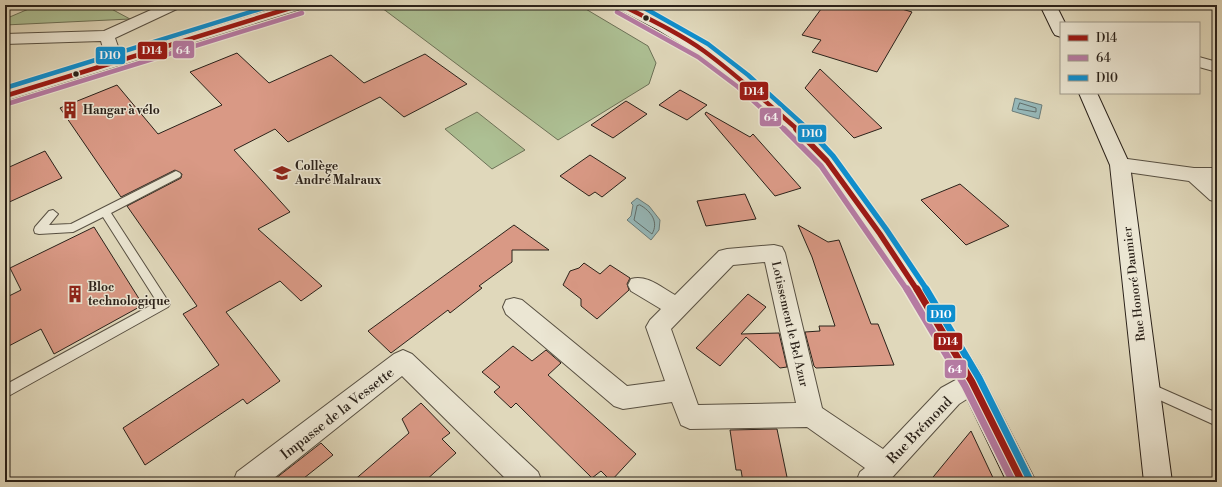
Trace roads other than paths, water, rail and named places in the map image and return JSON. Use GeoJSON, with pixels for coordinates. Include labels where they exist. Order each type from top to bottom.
{"type":"FeatureCollection","features":[{"type":"Feature","properties":{"kind":"main road"},"geometry":{"type":"LineString","coordinates":[[621,5],[703,50],[743,81],[805,138],[840,178],[880,234],[925,302],[972,382],[1022,482]]}},
{"type":"Feature","properties":{"kind":"main road"},"geometry":{"type":"LineString","coordinates":[[1048,5],[1060,26]]}},
{"type":"Feature","properties":{"kind":"main road","name":"Rue Honoré Daumier"},"geometry":{"type":"LineString","coordinates":[[1088,94],[1120,165],[1158,482]]}},
{"type":"Feature","properties":{"kind":"street"},"geometry":{"type":"LineString","coordinates":[[5,39],[107,36],[174,5]]}},
{"type":"Feature","properties":{"kind":"street"},"geometry":{"type":"LineString","coordinates":[[5,96],[300,5]]}},
{"type":"Feature","properties":{"kind":"street"},"geometry":{"type":"LineString","coordinates":[[107,36],[115,62]]}},
{"type":"Feature","properties":{"kind":"street"},"geometry":{"type":"LineString","coordinates":[[1200,62],[1217,67]]}},
{"type":"Feature","properties":{"kind":"street"},"geometry":{"type":"LineString","coordinates":[[1120,165],[1194,175],[1217,175]]}},
{"type":"Feature","properties":{"kind":"street"},"geometry":{"type":"LineString","coordinates":[[1194,175],[1217,195]]}},
{"type":"Feature","properties":{"kind":"street","name":"Lotissement le Bel Azur"},"geometry":{"type":"LineString","coordinates":[[774,253],[811,415],[690,417],[658,327],[677,308],[727,257],[774,253]]}},
{"type":"Feature","properties":{"kind":"street"},"geometry":{"type":"LineString","coordinates":[[639,286],[677,308]]}},
{"type":"Feature","properties":{"kind":"street"},"geometry":{"type":"LineString","coordinates":[[514,307],[623,398],[680,390]]}},
{"type":"Feature","properties":{"kind":"street","name":"Impasse de la Vessette"},"geometry":{"type":"LineString","coordinates":[[247,482],[403,361],[528,482]]}},
{"type":"Feature","properties":{"kind":"street","name":"Rue Brémond"},"geometry":{"type":"LineString","coordinates":[[878,474],[950,396],[972,382]]}},
{"type":"Feature","properties":{"kind":"street"},"geometry":{"type":"LineString","coordinates":[[811,415],[878,474]]}},
{"type":"Feature","properties":{"kind":"lane"},"geometry":{"type":"LineString","coordinates":[[53,214],[39,230],[73,228],[176,176]]}},
{"type":"Feature","properties":{"kind":"lane"},"geometry":{"type":"LineString","coordinates":[[5,392],[164,304],[104,212]]}},
{"type":"Feature","properties":{"kind":"lane"},"geometry":{"type":"LineString","coordinates":[[1147,388],[1217,420]]}},
{"type":"Feature","properties":{"kind":"water"},"geometry":{"type":"Polygon","coordinates":[[[1015,98],[1042,105],[1039,119],[1012,111],[1015,98]]]}},
{"type":"Feature","properties":{"kind":"water"},"geometry":{"type":"Polygon","coordinates":[[[637,198],[649,206],[660,220],[659,230],[651,240],[627,220],[631,216],[633,205],[631,203],[637,198]]]}},
{"type":"Feature","properties":{"kind":"place","name":"Hangar à vélo"},"geometry":{"type":"Point","coordinates":[70,110]}},
{"type":"Feature","properties":{"kind":"place","name":"Collège André Malraux"},"geometry":{"type":"Point","coordinates":[282,173]}},
{"type":"Feature","properties":{"kind":"place","name":"Bloc technologique"},"geometry":{"type":"Point","coordinates":[75,294]}}]}
